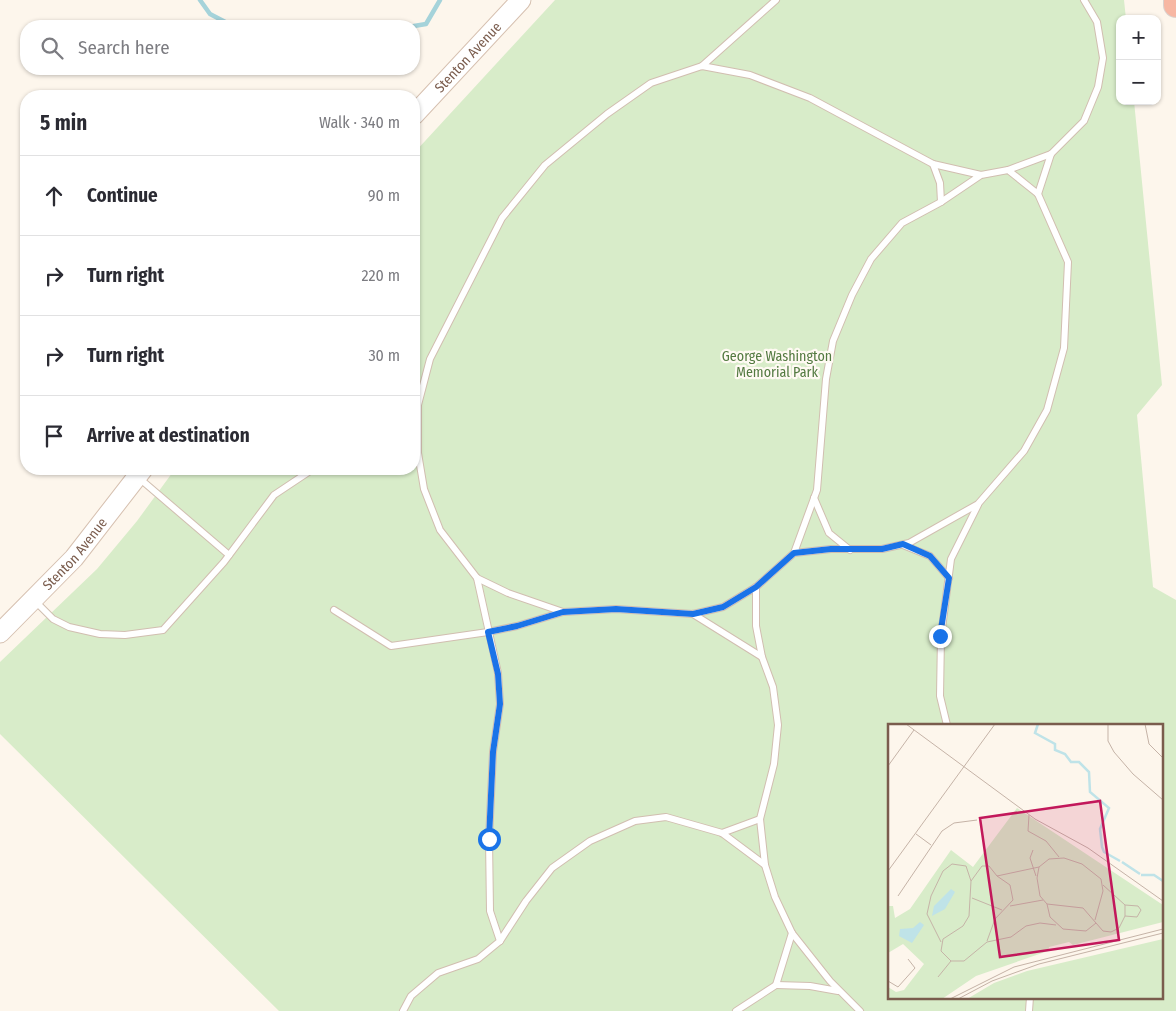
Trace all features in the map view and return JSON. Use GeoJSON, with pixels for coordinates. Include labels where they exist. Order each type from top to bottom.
{"type":"FeatureCollection","features":[{"type":"Feature","properties":{"kind":"highway"},"geometry":{"type":"LineString","coordinates":[[1176,0],[1176,5]]}},
{"type":"Feature","properties":{"kind":"main road","name":"Stenton Avenue"},"geometry":{"type":"LineString","coordinates":[[420,109],[521,0]]}},
{"type":"Feature","properties":{"kind":"main road","name":"Stenton Avenue"},"geometry":{"type":"LineString","coordinates":[[0,633],[34,600],[88,541],[138,475]]}},
{"type":"Feature","properties":{"kind":"lane"},"geometry":{"type":"LineString","coordinates":[[420,393],[430,359],[502,218],[545,165],[607,114],[650,83],[702,66],[776,0]]}},
{"type":"Feature","properties":{"kind":"lane"},"geometry":{"type":"LineString","coordinates":[[702,66],[750,75],[810,98],[933,164],[981,175],[1008,170],[1051,154],[1084,121],[1098,87],[1103,58],[1097,22],[1084,0]]}},
{"type":"Feature","properties":{"kind":"lane"},"geometry":{"type":"LineString","coordinates":[[1038,194],[1051,154]]}},
{"type":"Feature","properties":{"kind":"lane"},"geometry":{"type":"LineString","coordinates":[[933,164],[940,183],[941,202]]}},
{"type":"Feature","properties":{"kind":"lane"},"geometry":{"type":"LineString","coordinates":[[947,724],[940,696],[940,636],[951,559],[978,504],[1018,458],[1029,443],[1047,410],[1064,348],[1068,262],[1038,194],[1008,170]]}},
{"type":"Feature","properties":{"kind":"lane"},"geometry":{"type":"LineString","coordinates":[[334,610],[391,646],[488,632],[517,626],[563,612],[616,609],[693,614],[723,607],[756,587],[794,553],[817,490],[826,379],[834,341],[852,295],[871,258],[902,223],[941,202],[981,175]]}},
{"type":"Feature","properties":{"kind":"lane"},"geometry":{"type":"LineString","coordinates":[[420,465],[424,489],[440,530],[477,578],[498,674],[500,704],[493,752],[489,830],[490,911],[500,941]]}},
{"type":"Feature","properties":{"kind":"lane"},"geometry":{"type":"LineString","coordinates":[[142,475],[229,555]]}},
{"type":"Feature","properties":{"kind":"lane"},"geometry":{"type":"LineString","coordinates":[[34,600],[53,619],[69,627],[100,634],[125,635],[163,630],[229,555],[274,496],[304,475]]}},
{"type":"Feature","properties":{"kind":"lane"},"geometry":{"type":"LineString","coordinates":[[814,498],[829,532],[851,551]]}},
{"type":"Feature","properties":{"kind":"lane"},"geometry":{"type":"LineString","coordinates":[[794,553],[831,549],[851,551],[882,549],[903,544],[926,534],[978,504]]}},
{"type":"Feature","properties":{"kind":"lane"},"geometry":{"type":"LineString","coordinates":[[903,544],[930,556],[949,578]]}},
{"type":"Feature","properties":{"kind":"lane"},"geometry":{"type":"LineString","coordinates":[[477,578],[508,593],[563,612]]}},
{"type":"Feature","properties":{"kind":"lane"},"geometry":{"type":"LineString","coordinates":[[756,587],[756,626],[762,657],[773,687],[778,725],[774,764],[760,818],[765,865],[775,897],[792,933],[840,991],[860,1011]]}},
{"type":"Feature","properties":{"kind":"lane"},"geometry":{"type":"LineString","coordinates":[[693,614],[762,657]]}},
{"type":"Feature","properties":{"kind":"lane"},"geometry":{"type":"LineString","coordinates":[[403,1011],[411,996],[438,973],[478,958],[500,941],[526,901],[552,868],[590,841],[635,821],[666,817],[722,833],[765,865]]}},
{"type":"Feature","properties":{"kind":"lane"},"geometry":{"type":"LineString","coordinates":[[722,833],[760,818]]}},
{"type":"Feature","properties":{"kind":"lane"},"geometry":{"type":"LineString","coordinates":[[776,985],[792,933]]}},
{"type":"Feature","properties":{"kind":"lane"},"geometry":{"type":"LineString","coordinates":[[736,1011],[776,985],[810,986],[840,991]]}},
{"type":"Feature","properties":{"kind":"lane"},"geometry":{"type":"LineString","coordinates":[[1029,1011],[1030,998]]}},
{"type":"Feature","properties":{"kind":"green space","name":"George Washington Memorial Park"},"geometry":{"type":"Polygon","coordinates":[[[555,0],[1124,0],[1126,15],[1116,15],[1116,105],[1134,105],[1162,385],[1137,415],[1153,587],[1176,600],[1176,1011],[279,1011],[0,734],[0,662],[97,569],[137,521],[171,475],[420,475],[420,146],[555,0]]]}},
{"type":"Feature","properties":{"kind":"waterway"},"geometry":{"type":"LineString","coordinates":[[200,0],[210,14],[222,20]]}},
{"type":"Feature","properties":{"kind":"waterway"},"geometry":{"type":"LineString","coordinates":[[420,25],[426,24],[440,0]]}},
{"type":"Feature","properties":{"kind":"route"},"geometry":{"type":"LineString","coordinates":[[489,839],[493,752],[500,704],[498,674],[488,632],[517,626],[563,612],[616,609],[693,614],[723,607],[756,587],[794,553],[831,549],[851,551],[882,549],[903,544],[930,556],[949,578],[940,636]]}}]}
